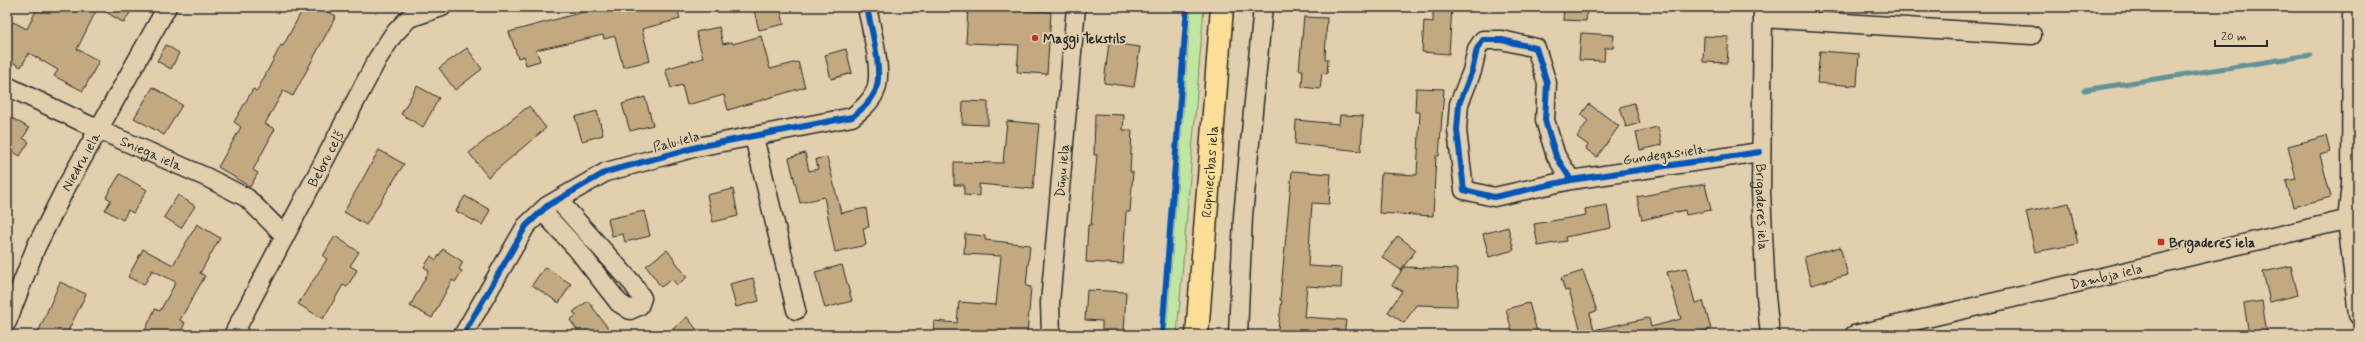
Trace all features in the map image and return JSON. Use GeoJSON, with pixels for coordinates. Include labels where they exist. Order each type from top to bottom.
{"type":"FeatureCollection","features":[{"type":"Feature","properties":{"kind":"main road","name":"Rūpniecības iela"},"geometry":{"type":"LineString","coordinates":[[1197,335],[1222,7]]}},
{"type":"Feature","properties":{"kind":"street","name":"Niedru iela"},"geometry":{"type":"LineString","coordinates":[[7,322],[36,247],[98,130],[167,7]]}},
{"type":"Feature","properties":{"kind":"street","name":"Bebru ceļš"},"geometry":{"type":"LineString","coordinates":[[233,335],[378,58],[407,13],[442,7]]}},
{"type":"Feature","properties":{"kind":"street","name":"Palu iela"},"geometry":{"type":"LineString","coordinates":[[463,335],[526,226],[542,211],[558,200],[606,172],[697,146],[754,137],[852,117],[865,107],[875,92],[879,78],[867,7]]}},
{"type":"Feature","properties":{"kind":"street","name":"Dūņu iela"},"geometry":{"type":"LineString","coordinates":[[1051,335],[1050,303],[1076,7]]}},
{"type":"Feature","properties":{"kind":"street"},"geometry":{"type":"LineString","coordinates":[[1238,335],[1243,216],[1263,7]]}},
{"type":"Feature","properties":{"kind":"street"},"geometry":{"type":"LineString","coordinates":[[2352,7],[2351,184],[2358,315]]}},
{"type":"Feature","properties":{"kind":"street"},"geometry":{"type":"LineString","coordinates":[[1763,13],[2032,35]]}},
{"type":"Feature","properties":{"kind":"street","name":"Brigaderes iela"},"geometry":{"type":"LineString","coordinates":[[1763,13],[1760,152],[1766,296],[1770,335]]}},
{"type":"Feature","properties":{"kind":"street","name":"Gundegas iela"},"geometry":{"type":"LineString","coordinates":[[1571,180],[1556,156],[1545,120],[1547,83],[1536,48],[1502,40],[1483,40],[1477,49],[1472,71],[1459,104],[1457,130],[1464,190],[1494,197],[1571,180],[1760,152]]}},
{"type":"Feature","properties":{"kind":"street","name":"Sniega iela"},"geometry":{"type":"LineString","coordinates":[[7,86],[98,130],[206,177],[247,198],[285,236]]}},
{"type":"Feature","properties":{"kind":"street"},"geometry":{"type":"LineString","coordinates":[[754,137],[796,310]]}},
{"type":"Feature","properties":{"kind":"street"},"geometry":{"type":"LineString","coordinates":[[542,211],[577,249],[619,303],[630,310],[639,306],[642,298],[634,284],[558,200]]}},
{"type":"Feature","properties":{"kind":"street","name":"Dambja iela"},"geometry":{"type":"LineString","coordinates":[[1854,335],[1883,332],[2352,218]]}},
{"type":"Feature","properties":{"kind":"green space"},"geometry":{"type":"Polygon","coordinates":[[[1191,7],[1204,7],[1177,335],[1166,335],[1191,7]]]}},
{"type":"Feature","properties":{"kind":"building"},"geometry":{"type":"Polygon","coordinates":[[[38,7],[98,7],[77,49],[99,61],[83,91],[54,76],[58,70],[29,53],[21,67],[7,59],[7,33],[13,22],[27,29],[38,7]]]}},
{"type":"Feature","properties":{"kind":"building"},"geometry":{"type":"Polygon","coordinates":[[[98,7],[133,7],[124,23],[98,7]]]}},
{"type":"Feature","properties":{"kind":"building"},"geometry":{"type":"Polygon","coordinates":[[[304,7],[319,7],[336,16],[293,96],[283,91],[265,124],[275,129],[253,170],[258,173],[250,187],[218,167],[241,127],[234,122],[253,89],[257,91],[281,45],[283,46],[304,7]]]}},
{"type":"Feature","properties":{"kind":"building"},"geometry":{"type":"Polygon","coordinates":[[[594,7],[677,7],[680,19],[642,29],[650,61],[623,67],[615,36],[604,39],[603,35],[536,50],[540,61],[526,65],[524,56],[518,58],[509,32],[587,11],[586,9],[594,7]]]}},
{"type":"Feature","properties":{"kind":"building"},"geometry":{"type":"Polygon","coordinates":[[[753,7],[780,7],[784,24],[759,30],[753,7]]]}},
{"type":"Feature","properties":{"kind":"building"},"geometry":{"type":"Polygon","coordinates":[[[968,7],[1002,7],[1002,9],[1051,12],[1047,74],[1017,72],[1019,45],[966,43],[968,7]]]}},
{"type":"Feature","properties":{"kind":"building"},"geometry":{"type":"Polygon","coordinates":[[[1433,7],[1452,7],[1449,54],[1422,52],[1424,21],[1433,22],[1433,7]]]}},
{"type":"Feature","properties":{"kind":"building"},"geometry":{"type":"Polygon","coordinates":[[[1564,7],[1587,7],[1586,21],[1563,20],[1564,7]]]}},
{"type":"Feature","properties":{"kind":"building"},"geometry":{"type":"Polygon","coordinates":[[[1304,17],[1327,18],[1325,59],[1328,59],[1327,74],[1322,73],[1320,89],[1302,87],[1303,70],[1299,70],[1304,17]]]}},
{"type":"Feature","properties":{"kind":"building"},"geometry":{"type":"Polygon","coordinates":[[[719,27],[723,44],[732,42],[733,44],[761,36],[770,69],[798,62],[805,87],[728,110],[724,95],[687,105],[682,85],[671,88],[665,69],[703,58],[696,32],[719,27]]]}},
{"type":"Feature","properties":{"kind":"building"},"geometry":{"type":"Polygon","coordinates":[[[1581,33],[1614,35],[1613,48],[1605,48],[1604,61],[1579,60],[1581,33]]]}},
{"type":"Feature","properties":{"kind":"building"},"geometry":{"type":"Polygon","coordinates":[[[1704,36],[1729,37],[1727,63],[1703,62],[1704,36]]]}},
{"type":"Feature","properties":{"kind":"building"},"geometry":{"type":"Polygon","coordinates":[[[1109,43],[1140,47],[1134,87],[1104,83],[1109,43]]]}},
{"type":"Feature","properties":{"kind":"building"},"geometry":{"type":"Polygon","coordinates":[[[166,45],[179,53],[171,69],[157,61],[166,45]]]}},
{"type":"Feature","properties":{"kind":"building"},"geometry":{"type":"Polygon","coordinates":[[[467,48],[482,69],[455,90],[439,68],[467,48]]]}},
{"type":"Feature","properties":{"kind":"building"},"geometry":{"type":"Polygon","coordinates":[[[846,49],[852,73],[831,79],[825,55],[846,49]]]}},
{"type":"Feature","properties":{"kind":"building"},"geometry":{"type":"Polygon","coordinates":[[[1820,51],[1859,54],[1857,86],[1817,83],[1820,51]]]}},
{"type":"Feature","properties":{"kind":"building"},"geometry":{"type":"Polygon","coordinates":[[[417,86],[439,98],[423,127],[401,114],[417,86]]]}},
{"type":"Feature","properties":{"kind":"building"},"geometry":{"type":"Polygon","coordinates":[[[153,87],[182,105],[164,135],[134,118],[153,87]]]}},
{"type":"Feature","properties":{"kind":"building"},"geometry":{"type":"Polygon","coordinates":[[[1416,88],[1444,89],[1439,156],[1436,156],[1433,216],[1379,213],[1381,173],[1417,175],[1420,112],[1415,112],[1416,88]]]}},
{"type":"Feature","properties":{"kind":"building"},"geometry":{"type":"Polygon","coordinates":[[[645,97],[653,125],[630,131],[622,104],[645,97]]]}},
{"type":"Feature","properties":{"kind":"building"},"geometry":{"type":"Polygon","coordinates":[[[963,101],[988,102],[988,125],[962,124],[963,101]]]}},
{"type":"Feature","properties":{"kind":"building"},"geometry":{"type":"Polygon","coordinates":[[[1634,103],[1640,123],[1626,127],[1620,107],[1634,103]]]}},
{"type":"Feature","properties":{"kind":"building"},"geometry":{"type":"Polygon","coordinates":[[[1589,104],[1619,126],[1597,157],[1586,149],[1588,145],[1577,137],[1588,121],[1581,115],[1589,104]]]}},
{"type":"Feature","properties":{"kind":"building"},"geometry":{"type":"Polygon","coordinates":[[[529,106],[546,128],[488,177],[469,153],[529,106]]]}},
{"type":"Feature","properties":{"kind":"building"},"geometry":{"type":"Polygon","coordinates":[[[597,111],[603,135],[582,141],[575,117],[597,111]]]}},
{"type":"Feature","properties":{"kind":"building"},"geometry":{"type":"Polygon","coordinates":[[[1095,114],[1124,115],[1123,130],[1132,130],[1130,172],[1133,172],[1130,212],[1126,212],[1123,264],[1086,262],[1088,225],[1091,225],[1097,155],[1094,155],[1095,114]]]}},
{"type":"Feature","properties":{"kind":"building"},"geometry":{"type":"Polygon","coordinates":[[[7,115],[29,128],[23,138],[29,142],[20,156],[7,148],[7,115]]]}},
{"type":"Feature","properties":{"kind":"building"},"geometry":{"type":"Polygon","coordinates":[[[1340,115],[1363,116],[1361,151],[1295,144],[1296,120],[1339,124],[1340,115]]]}},
{"type":"Feature","properties":{"kind":"building"},"geometry":{"type":"Polygon","coordinates":[[[1007,121],[1039,124],[1033,189],[979,184],[979,196],[964,195],[964,185],[954,185],[954,162],[1003,163],[1007,121]]]}},
{"type":"Feature","properties":{"kind":"building"},"geometry":{"type":"Polygon","coordinates":[[[1658,127],[1662,145],[1640,150],[1636,132],[1658,127]]]}},
{"type":"Feature","properties":{"kind":"building"},"geometry":{"type":"Polygon","coordinates":[[[2326,136],[2330,152],[2320,155],[2331,197],[2293,207],[2286,181],[2296,179],[2288,146],[2326,136]]]}},
{"type":"Feature","properties":{"kind":"building"},"geometry":{"type":"Polygon","coordinates":[[[379,150],[404,164],[366,225],[344,212],[379,150]]]}},
{"type":"Feature","properties":{"kind":"building"},"geometry":{"type":"Polygon","coordinates":[[[805,153],[809,171],[818,169],[816,159],[827,157],[841,213],[866,208],[869,227],[863,228],[866,245],[835,252],[824,197],[800,203],[789,158],[805,153]]]}},
{"type":"Feature","properties":{"kind":"building"},"geometry":{"type":"Polygon","coordinates":[[[1292,171],[1331,174],[1329,204],[1312,203],[1308,266],[1342,268],[1341,288],[1307,286],[1304,317],[1346,320],[1344,335],[1305,333],[1305,335],[1277,335],[1282,300],[1280,300],[1292,171]]]}},
{"type":"Feature","properties":{"kind":"building"},"geometry":{"type":"Polygon","coordinates":[[[120,174],[147,190],[133,213],[128,210],[123,220],[105,210],[111,200],[106,197],[120,174]]]}},
{"type":"Feature","properties":{"kind":"building"},"geometry":{"type":"Polygon","coordinates":[[[1705,184],[1711,210],[1686,215],[1685,210],[1642,220],[1637,197],[1705,184]]]}},
{"type":"Feature","properties":{"kind":"building"},"geometry":{"type":"Polygon","coordinates":[[[733,189],[738,216],[713,222],[707,195],[733,189]]]}},
{"type":"Feature","properties":{"kind":"building"},"geometry":{"type":"Polygon","coordinates":[[[178,195],[195,206],[181,228],[164,217],[178,195]]]}},
{"type":"Feature","properties":{"kind":"building"},"geometry":{"type":"Polygon","coordinates":[[[465,196],[490,210],[482,225],[456,211],[465,196]]]}},
{"type":"Feature","properties":{"kind":"building"},"geometry":{"type":"Polygon","coordinates":[[[2069,203],[2078,244],[2035,252],[2026,212],[2069,203]]]}},
{"type":"Feature","properties":{"kind":"building"},"geometry":{"type":"Polygon","coordinates":[[[1607,205],[1611,228],[1565,237],[1566,241],[1538,246],[1534,224],[1586,215],[1585,209],[1607,205]]]}},
{"type":"Feature","properties":{"kind":"building"},"geometry":{"type":"Polygon","coordinates":[[[644,211],[650,236],[625,242],[623,234],[612,236],[608,219],[644,211]]]}},
{"type":"Feature","properties":{"kind":"building"},"geometry":{"type":"Polygon","coordinates":[[[197,224],[220,238],[200,273],[205,276],[180,320],[185,323],[179,335],[143,335],[155,309],[160,311],[176,282],[152,270],[144,285],[128,277],[143,249],[173,265],[197,224]]]}},
{"type":"Feature","properties":{"kind":"building"},"geometry":{"type":"Polygon","coordinates":[[[1508,227],[1514,250],[1489,257],[1483,234],[1508,227]]]}},
{"type":"Feature","properties":{"kind":"building"},"geometry":{"type":"Polygon","coordinates":[[[965,234],[985,236],[985,240],[1030,245],[1026,286],[1031,287],[1027,335],[933,335],[934,321],[957,323],[959,302],[996,305],[1001,256],[964,254],[965,234]]]}},
{"type":"Feature","properties":{"kind":"building"},"geometry":{"type":"Polygon","coordinates":[[[335,236],[359,252],[350,266],[357,270],[347,287],[343,285],[323,319],[298,304],[327,259],[323,256],[335,236]]]}},
{"type":"Feature","properties":{"kind":"building"},"geometry":{"type":"Polygon","coordinates":[[[1398,236],[1416,250],[1401,270],[1382,257],[1398,236]]]}},
{"type":"Feature","properties":{"kind":"building"},"geometry":{"type":"Polygon","coordinates":[[[1840,247],[1848,275],[1811,285],[1804,257],[1840,247]]]}},
{"type":"Feature","properties":{"kind":"building"},"geometry":{"type":"Polygon","coordinates":[[[443,249],[463,262],[459,269],[462,271],[455,282],[452,280],[432,318],[410,306],[429,271],[424,267],[431,256],[436,260],[443,249]]]}},
{"type":"Feature","properties":{"kind":"building"},"geometry":{"type":"Polygon","coordinates":[[[667,250],[687,277],[677,285],[672,279],[661,287],[646,266],[667,250]]]}},
{"type":"Feature","properties":{"kind":"building"},"geometry":{"type":"Polygon","coordinates":[[[842,265],[852,301],[825,308],[815,272],[842,265]]]}},
{"type":"Feature","properties":{"kind":"building"},"geometry":{"type":"Polygon","coordinates":[[[2291,266],[2298,295],[2270,302],[2263,272],[2291,266]]]}},
{"type":"Feature","properties":{"kind":"building"},"geometry":{"type":"Polygon","coordinates":[[[545,267],[571,284],[559,303],[532,285],[545,267]]]}},
{"type":"Feature","properties":{"kind":"building"},"geometry":{"type":"Polygon","coordinates":[[[1404,267],[1458,269],[1457,306],[1416,305],[1404,323],[1388,312],[1402,291],[1392,285],[1404,267]]]}},
{"type":"Feature","properties":{"kind":"building"},"geometry":{"type":"Polygon","coordinates":[[[1686,268],[1695,303],[1703,301],[1711,329],[1689,335],[1599,335],[1598,329],[1649,318],[1651,327],[1681,319],[1667,272],[1686,268]]]}},
{"type":"Feature","properties":{"kind":"building"},"geometry":{"type":"Polygon","coordinates":[[[1583,271],[1597,311],[1590,313],[1595,335],[1582,335],[1569,290],[1565,291],[1561,278],[1583,271]]]}},
{"type":"Feature","properties":{"kind":"building"},"geometry":{"type":"Polygon","coordinates":[[[753,278],[759,301],[736,307],[730,284],[753,278]]]}},
{"type":"Feature","properties":{"kind":"building"},"geometry":{"type":"Polygon","coordinates":[[[60,282],[86,294],[66,335],[37,335],[60,282]]]}},
{"type":"Feature","properties":{"kind":"building"},"geometry":{"type":"Polygon","coordinates":[[[1087,290],[1126,292],[1124,334],[1102,333],[1102,321],[1085,320],[1087,290]]]}},
{"type":"Feature","properties":{"kind":"building"},"geometry":{"type":"Polygon","coordinates":[[[588,301],[613,335],[581,335],[570,320],[577,315],[573,312],[588,301]]]}},
{"type":"Feature","properties":{"kind":"building"},"geometry":{"type":"Polygon","coordinates":[[[2262,301],[2267,335],[2249,335],[2244,304],[2262,301]]]}},
{"type":"Feature","properties":{"kind":"building"},"geometry":{"type":"Polygon","coordinates":[[[1529,303],[1538,335],[1513,335],[1506,309],[1529,303]]]}},
{"type":"Feature","properties":{"kind":"building"},"geometry":{"type":"Polygon","coordinates":[[[687,317],[701,335],[666,335],[687,317]]]}},
{"type":"Feature","properties":{"kind":"waterway"},"geometry":{"type":"LineString","coordinates":[[2084,90],[2311,55]]}},
{"type":"Feature","properties":{"kind":"cycle path"},"geometry":{"type":"LineString","coordinates":[[463,335],[526,226],[547,206],[606,172],[697,147],[852,117],[859,112],[871,100],[875,92],[878,74],[876,51],[867,7]]}},
{"type":"Feature","properties":{"kind":"cycle path"},"geometry":{"type":"LineString","coordinates":[[1162,335],[1187,7]]}},
{"type":"Feature","properties":{"kind":"cycle path"},"geometry":{"type":"LineString","coordinates":[[1571,180],[1556,156],[1545,120],[1547,83],[1536,48],[1502,40],[1483,40],[1477,49],[1472,71],[1459,104],[1457,130],[1464,190],[1494,197],[1571,180],[1760,152]]}},
{"type":"Feature","properties":{"kind":"place","name":"Maggi Tekstils"},"geometry":{"type":"Point","coordinates":[1035,38]}},
{"type":"Feature","properties":{"kind":"place","name":"Brigaderes iela"},"geometry":{"type":"Point","coordinates":[2161,242]}}]}
